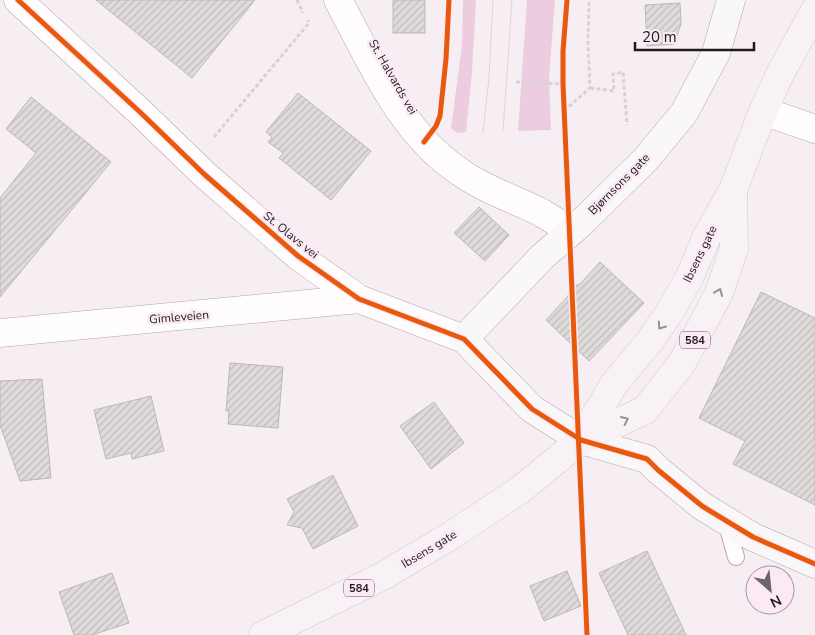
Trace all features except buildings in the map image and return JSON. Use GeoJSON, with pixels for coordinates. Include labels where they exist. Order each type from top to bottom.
{"type":"FeatureCollection","features":[{"type":"Feature","properties":{"kind":"main road","name":"Ibsens gate"},"geometry":{"type":"LineString","coordinates":[[580,440],[614,384],[649,342],[668,315],[690,276],[707,236],[733,190],[763,111],[780,74],[815,10]]}},
{"type":"Feature","properties":{"kind":"main road","name":"Ibsens gate"},"geometry":{"type":"LineString","coordinates":[[263,635],[383,576],[452,535],[520,490],[580,440],[646,410],[682,363],[720,293],[734,249],[733,190]]}},
{"type":"Feature","properties":{"kind":"street","name":"St. Olavs vei"},"geometry":{"type":"LineString","coordinates":[[18,0],[141,113],[204,174],[298,256],[358,299],[464,339],[532,409],[580,440],[647,459],[702,506],[754,537],[815,564]]}},
{"type":"Feature","properties":{"kind":"street","name":"St. Halvards vei"},"geometry":{"type":"LineString","coordinates":[[338,0],[396,106],[424,142],[460,172],[487,188],[541,213],[571,231]]}},
{"type":"Feature","properties":{"kind":"street","name":"Bjørnsons gate"},"geometry":{"type":"LineString","coordinates":[[464,339],[508,291],[646,159],[684,113],[716,53],[731,0]]}},
{"type":"Feature","properties":{"kind":"street"},"geometry":{"type":"LineString","coordinates":[[763,111],[815,129]]}},
{"type":"Feature","properties":{"kind":"street","name":"Gimleveien"},"geometry":{"type":"LineString","coordinates":[[0,333],[358,299]]}},
{"type":"Feature","properties":{"kind":"lane"},"geometry":{"type":"LineString","coordinates":[[726,521],[736,557]]}},
{"type":"Feature","properties":{"kind":"path"},"geometry":{"type":"LineString","coordinates":[[210,141],[309,23],[296,0]]}},
{"type":"Feature","properties":{"kind":"path"},"geometry":{"type":"LineString","coordinates":[[589,0],[590,88]]}},
{"type":"Feature","properties":{"kind":"path"},"geometry":{"type":"LineString","coordinates":[[564,110],[590,88],[614,90],[613,74],[623,72],[627,129]]}},
{"type":"Feature","properties":{"kind":"path"},"geometry":{"type":"LineString","coordinates":[[563,76],[563,93]]}},
{"type":"Feature","properties":{"kind":"path"},"geometry":{"type":"LineString","coordinates":[[516,82],[563,84]]}},
{"type":"Feature","properties":{"kind":"path"},"geometry":{"type":"LineString","coordinates":[[564,102],[565,120]]}},
{"type":"Feature","properties":{"kind":"shaded area"},"geometry":{"type":"Polygon","coordinates":[[[463,0],[476,0],[466,132],[457,133],[451,128],[462,45],[463,0]]]}},
{"type":"Feature","properties":{"kind":"shaded area"},"geometry":{"type":"Polygon","coordinates":[[[527,0],[555,0],[549,79],[551,130],[518,131],[527,0]]]}},
{"type":"Feature","properties":{"kind":"tram line"},"geometry":{"type":"LineString","coordinates":[[483,132],[489,78],[493,0]]}},
{"type":"Feature","properties":{"kind":"tram line"},"geometry":{"type":"LineString","coordinates":[[503,131],[512,0]]}},
{"type":"Feature","properties":{"kind":"cycle path"},"geometry":{"type":"LineString","coordinates":[[18,0],[141,113],[204,174],[298,256],[359,299],[464,339],[532,409],[581,440],[647,459],[702,506],[753,537],[815,564]]}},
{"type":"Feature","properties":{"kind":"cycle path"},"geometry":{"type":"LineString","coordinates":[[424,142],[436,126],[440,116],[446,59],[449,0]]}},
{"type":"Feature","properties":{"kind":"cycle path"},"geometry":{"type":"LineString","coordinates":[[567,0],[563,51],[563,84],[587,635]]}}]}
